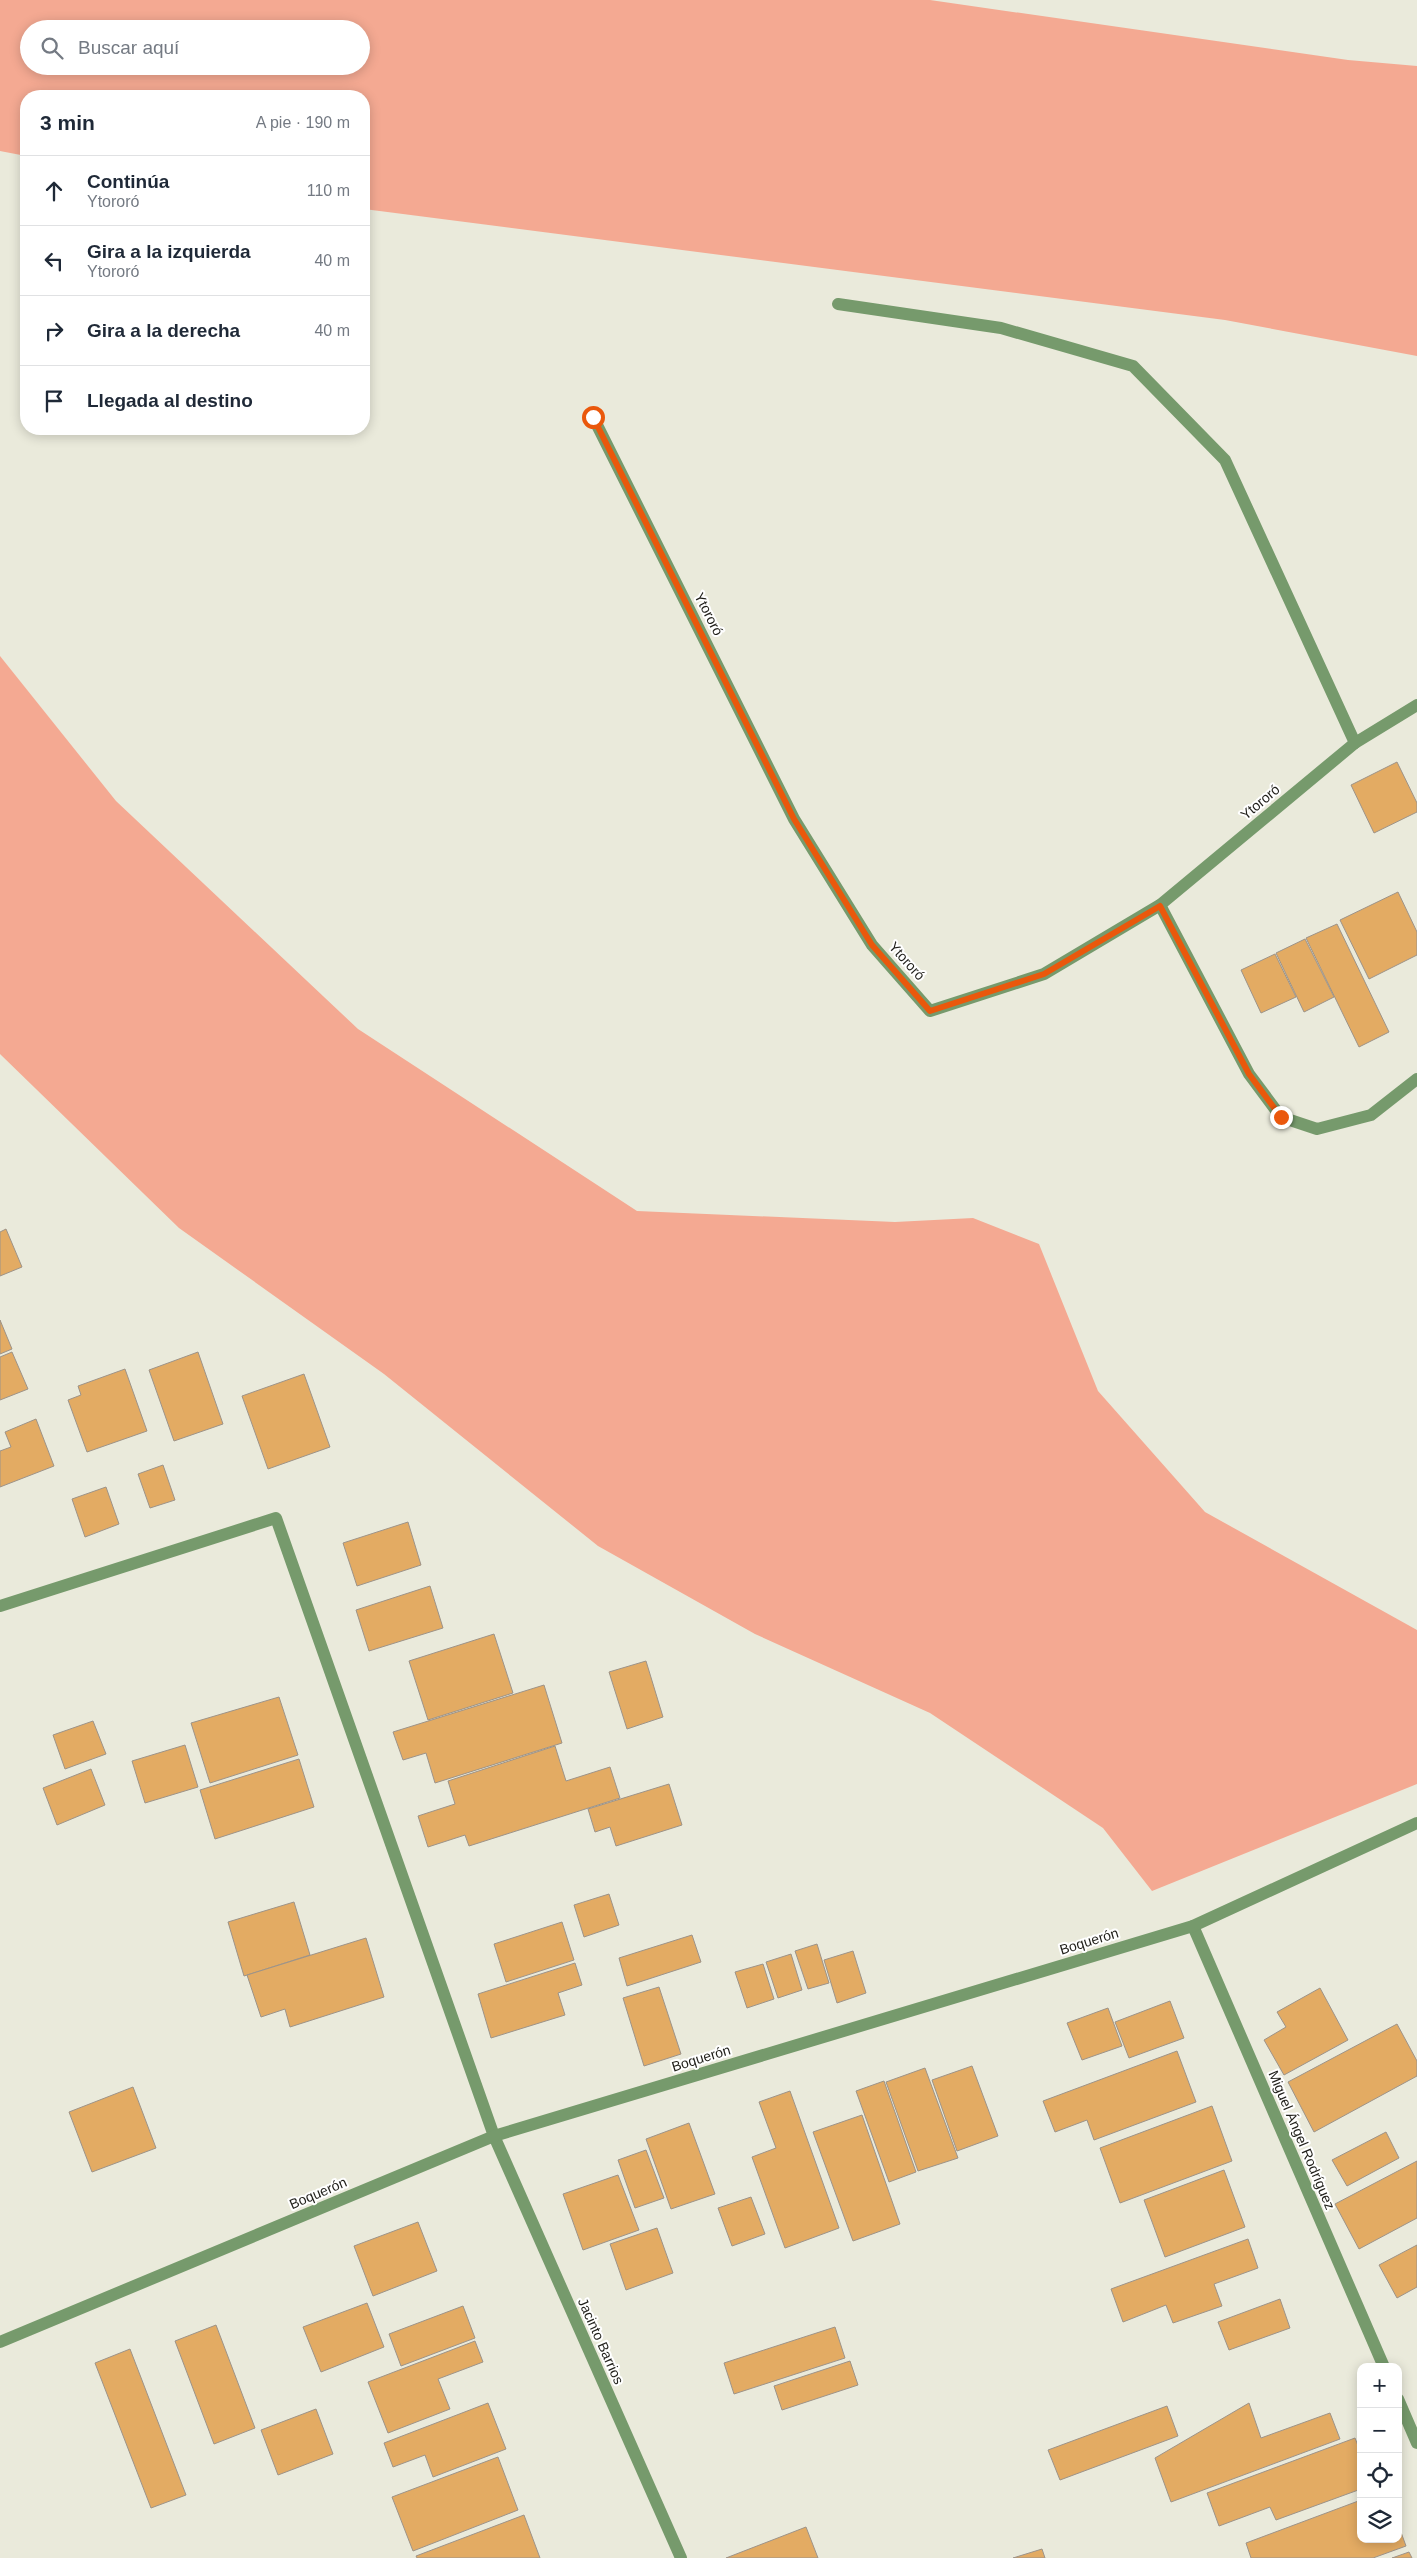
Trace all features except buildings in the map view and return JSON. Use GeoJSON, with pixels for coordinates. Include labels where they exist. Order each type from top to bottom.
{"type":"FeatureCollection","features":[{"type":"Feature","properties":{"kind":"street"},"geometry":{"type":"LineString","coordinates":[[838,304],[1001,328],[1133,366],[1225,460],[1355,743]]}},
{"type":"Feature","properties":{"kind":"street","name":"Ytororó"},"geometry":{"type":"LineString","coordinates":[[593,417],[794,819],[872,945],[930,1011],[1044,974],[1160,906],[1355,743],[1417,705]]}},
{"type":"Feature","properties":{"kind":"street"},"geometry":{"type":"LineString","coordinates":[[1160,906],[1249,1074],[1281,1117],[1317,1129],[1371,1115],[1417,1080]]}},
{"type":"Feature","properties":{"kind":"street","name":"Jacinto Barrios"},"geometry":{"type":"LineString","coordinates":[[0,1606],[276,1518],[494,2136],[680,2558]]}},
{"type":"Feature","properties":{"kind":"street","name":"Boquerón"},"geometry":{"type":"LineString","coordinates":[[0,2342],[494,2136],[1193,1926],[1417,1823]]}},
{"type":"Feature","properties":{"kind":"street","name":"Miguel Ángel Rodríguez"},"geometry":{"type":"LineString","coordinates":[[1193,1926],[1382,2363]]}},
{"type":"Feature","properties":{"kind":"street"},"geometry":{"type":"LineString","coordinates":[[1402,2408],[1417,2443]]}},
{"type":"Feature","properties":{"kind":"shaded area"},"geometry":{"type":"Polygon","coordinates":[[[0,0],[930,0],[1348,60],[1417,66],[1417,356],[1225,320],[370,210],[370,90],[20,90],[20,155],[0,151],[0,0]]]}},
{"type":"Feature","properties":{"kind":"shaded area"},"geometry":{"type":"Polygon","coordinates":[[[0,656],[116,801],[358,1029],[637,1211],[895,1222],[973,1218],[1039,1244],[1098,1391],[1205,1512],[1417,1630],[1417,1784],[1152,1891],[1103,1828],[930,1713],[755,1634],[598,1546],[384,1374],[179,1228],[0,1054],[0,656]]]}},
{"type":"Feature","properties":{"kind":"route"},"geometry":{"type":"LineString","coordinates":[[593,417],[794,819],[872,945],[930,1011],[1044,974],[1160,906],[1249,1074],[1281,1117]]}}]}
